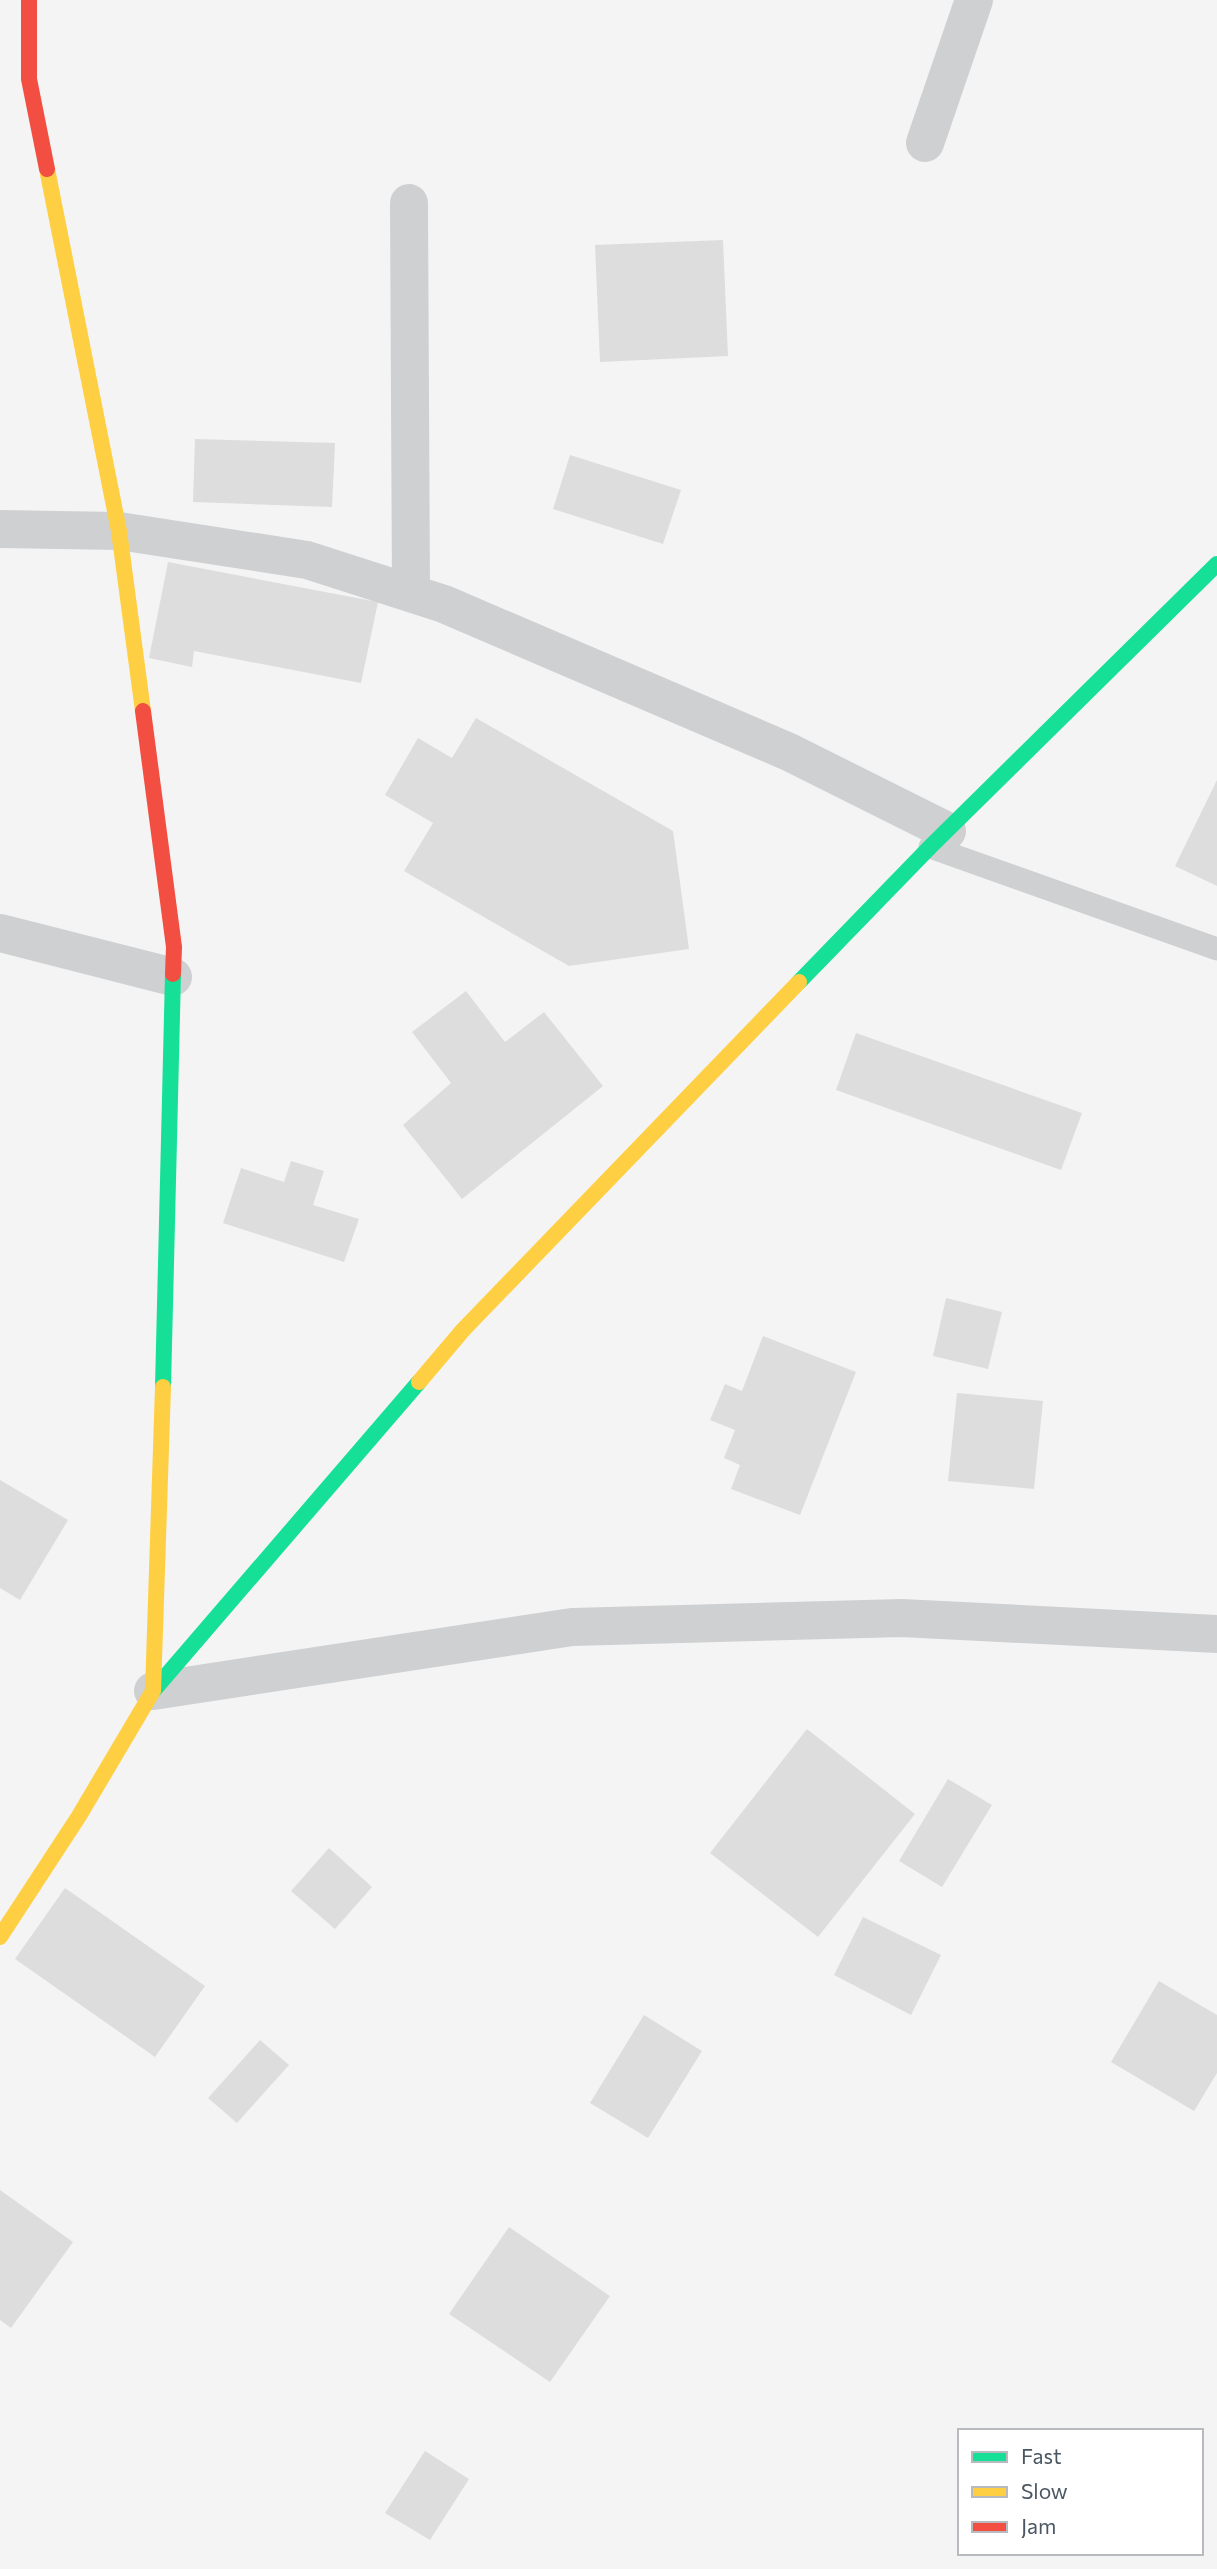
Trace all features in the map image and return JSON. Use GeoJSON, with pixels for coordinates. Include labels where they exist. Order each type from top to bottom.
{"type":"FeatureCollection","features":[{"type":"Feature","properties":{"kind":"street"},"geometry":{"type":"LineString","coordinates":[[29,0],[29,79],[119,531],[174,947],[167,1283],[153,1691]]}},
{"type":"Feature","properties":{"kind":"street"},"geometry":{"type":"LineString","coordinates":[[925,143],[974,0]]}},
{"type":"Feature","properties":{"kind":"street"},"geometry":{"type":"LineString","coordinates":[[409,203],[411,593]]}},
{"type":"Feature","properties":{"kind":"street"},"geometry":{"type":"LineString","coordinates":[[0,529],[119,531],[307,560],[411,593],[444,604],[789,752],[938,839]]}},
{"type":"Feature","properties":{"kind":"street"},"geometry":{"type":"LineString","coordinates":[[0,1937],[79,1816],[153,1691],[463,1330],[938,839],[1214,571]]}},
{"type":"Feature","properties":{"kind":"street"},"geometry":{"type":"LineString","coordinates":[[0,933],[173,977]]}},
{"type":"Feature","properties":{"kind":"street"},"geometry":{"type":"LineString","coordinates":[[153,1691],[572,1627],[902,1618],[1217,1634]]}},
{"type":"Feature","properties":{"kind":"lane"},"geometry":{"type":"LineString","coordinates":[[938,839],[1217,949]]}},
{"type":"Feature","properties":{"kind":"building"},"geometry":{"type":"Polygon","coordinates":[[[723,240],[728,356],[600,362],[595,245],[723,240]]]}},
{"type":"Feature","properties":{"kind":"building"},"geometry":{"type":"Polygon","coordinates":[[[195,439],[335,443],[332,507],[193,502],[195,439]]]}},
{"type":"Feature","properties":{"kind":"building"},"geometry":{"type":"Polygon","coordinates":[[[570,455],[681,490],[663,544],[553,509],[570,455]]]}},
{"type":"Feature","properties":{"kind":"building"},"geometry":{"type":"Polygon","coordinates":[[[168,562],[378,602],[361,683],[194,651],[192,667],[149,658],[168,562]]]}},
{"type":"Feature","properties":{"kind":"building"},"geometry":{"type":"Polygon","coordinates":[[[476,718],[673,831],[689,949],[569,966],[404,871],[433,823],[385,795],[418,738],[452,758],[476,718]]]}},
{"type":"Feature","properties":{"kind":"building"},"geometry":{"type":"Polygon","coordinates":[[[1217,780],[1217,886],[1175,866],[1217,780]]]}},
{"type":"Feature","properties":{"kind":"building"},"geometry":{"type":"Polygon","coordinates":[[[466,991],[505,1042],[544,1012],[603,1086],[462,1199],[403,1125],[451,1083],[412,1032],[466,991]]]}},
{"type":"Feature","properties":{"kind":"building"},"geometry":{"type":"Polygon","coordinates":[[[856,1033],[1082,1113],[1061,1170],[836,1090],[856,1033]]]}},
{"type":"Feature","properties":{"kind":"building"},"geometry":{"type":"Polygon","coordinates":[[[291,1161],[324,1171],[313,1205],[359,1219],[344,1262],[223,1223],[241,1168],[284,1182],[291,1161]]]}},
{"type":"Feature","properties":{"kind":"building"},"geometry":{"type":"Polygon","coordinates":[[[946,1298],[1002,1312],[988,1369],[933,1356],[946,1298]]]}},
{"type":"Feature","properties":{"kind":"building"},"geometry":{"type":"Polygon","coordinates":[[[763,1336],[856,1372],[800,1515],[731,1489],[740,1465],[724,1458],[735,1430],[710,1420],[725,1384],[742,1391],[763,1336]]]}},
{"type":"Feature","properties":{"kind":"building"},"geometry":{"type":"Polygon","coordinates":[[[957,1393],[1043,1401],[1034,1489],[948,1481],[957,1393]]]}},
{"type":"Feature","properties":{"kind":"building"},"geometry":{"type":"Polygon","coordinates":[[[0,1480],[68,1520],[20,1600],[0,1588],[0,1480]]]}},
{"type":"Feature","properties":{"kind":"building"},"geometry":{"type":"Polygon","coordinates":[[[807,1729],[915,1814],[818,1937],[710,1853],[807,1729]]]}},
{"type":"Feature","properties":{"kind":"building"},"geometry":{"type":"Polygon","coordinates":[[[948,1779],[992,1805],[942,1887],[899,1861],[948,1779]]]}},
{"type":"Feature","properties":{"kind":"building"},"geometry":{"type":"Polygon","coordinates":[[[329,1848],[372,1887],[335,1929],[291,1891],[329,1848]]]}},
{"type":"Feature","properties":{"kind":"building"},"geometry":{"type":"Polygon","coordinates":[[[65,1888],[205,1986],[155,2057],[15,1959],[65,1888]]]}},
{"type":"Feature","properties":{"kind":"building"},"geometry":{"type":"Polygon","coordinates":[[[863,1917],[941,1955],[911,2015],[834,1975],[863,1917]]]}},
{"type":"Feature","properties":{"kind":"building"},"geometry":{"type":"Polygon","coordinates":[[[1159,1981],[1217,2015],[1217,2073],[1194,2111],[1111,2062],[1159,1981]]]}},
{"type":"Feature","properties":{"kind":"building"},"geometry":{"type":"Polygon","coordinates":[[[644,2015],[702,2051],[648,2138],[590,2103],[644,2015]]]}},
{"type":"Feature","properties":{"kind":"building"},"geometry":{"type":"Polygon","coordinates":[[[260,2040],[289,2065],[237,2123],[208,2098],[260,2040]]]}},
{"type":"Feature","properties":{"kind":"building"},"geometry":{"type":"Polygon","coordinates":[[[0,2190],[73,2242],[11,2328],[0,2320],[0,2190]]]}},
{"type":"Feature","properties":{"kind":"building"},"geometry":{"type":"Polygon","coordinates":[[[509,2227],[610,2296],[550,2382],[449,2314],[509,2227]]]}},
{"type":"Feature","properties":{"kind":"building"},"geometry":{"type":"Polygon","coordinates":[[[425,2451],[469,2479],[430,2540],[385,2513],[425,2451]]]}},
{"type":"Feature","properties":{"kind":"traffic: fast"},"geometry":{"type":"LineString","coordinates":[[799,982],[930,847],[1217,564]]}},
{"type":"Feature","properties":{"kind":"traffic: fast"},"geometry":{"type":"LineString","coordinates":[[163,1387],[173,974]]}},
{"type":"Feature","properties":{"kind":"traffic: fast"},"geometry":{"type":"LineString","coordinates":[[153,1691],[419,1382]]}},
{"type":"Feature","properties":{"kind":"traffic: slow"},"geometry":{"type":"LineString","coordinates":[[47,169],[119,531],[143,711]]}},
{"type":"Feature","properties":{"kind":"traffic: slow"},"geometry":{"type":"LineString","coordinates":[[419,1382],[463,1330],[799,982]]}},
{"type":"Feature","properties":{"kind":"traffic: slow"},"geometry":{"type":"LineString","coordinates":[[0,1937],[79,1816],[153,1691],[163,1387]]}},
{"type":"Feature","properties":{"kind":"traffic: jam"},"geometry":{"type":"LineString","coordinates":[[29,0],[29,79],[47,169]]}},
{"type":"Feature","properties":{"kind":"traffic: jam"},"geometry":{"type":"LineString","coordinates":[[143,711],[174,947],[173,974]]}}]}
